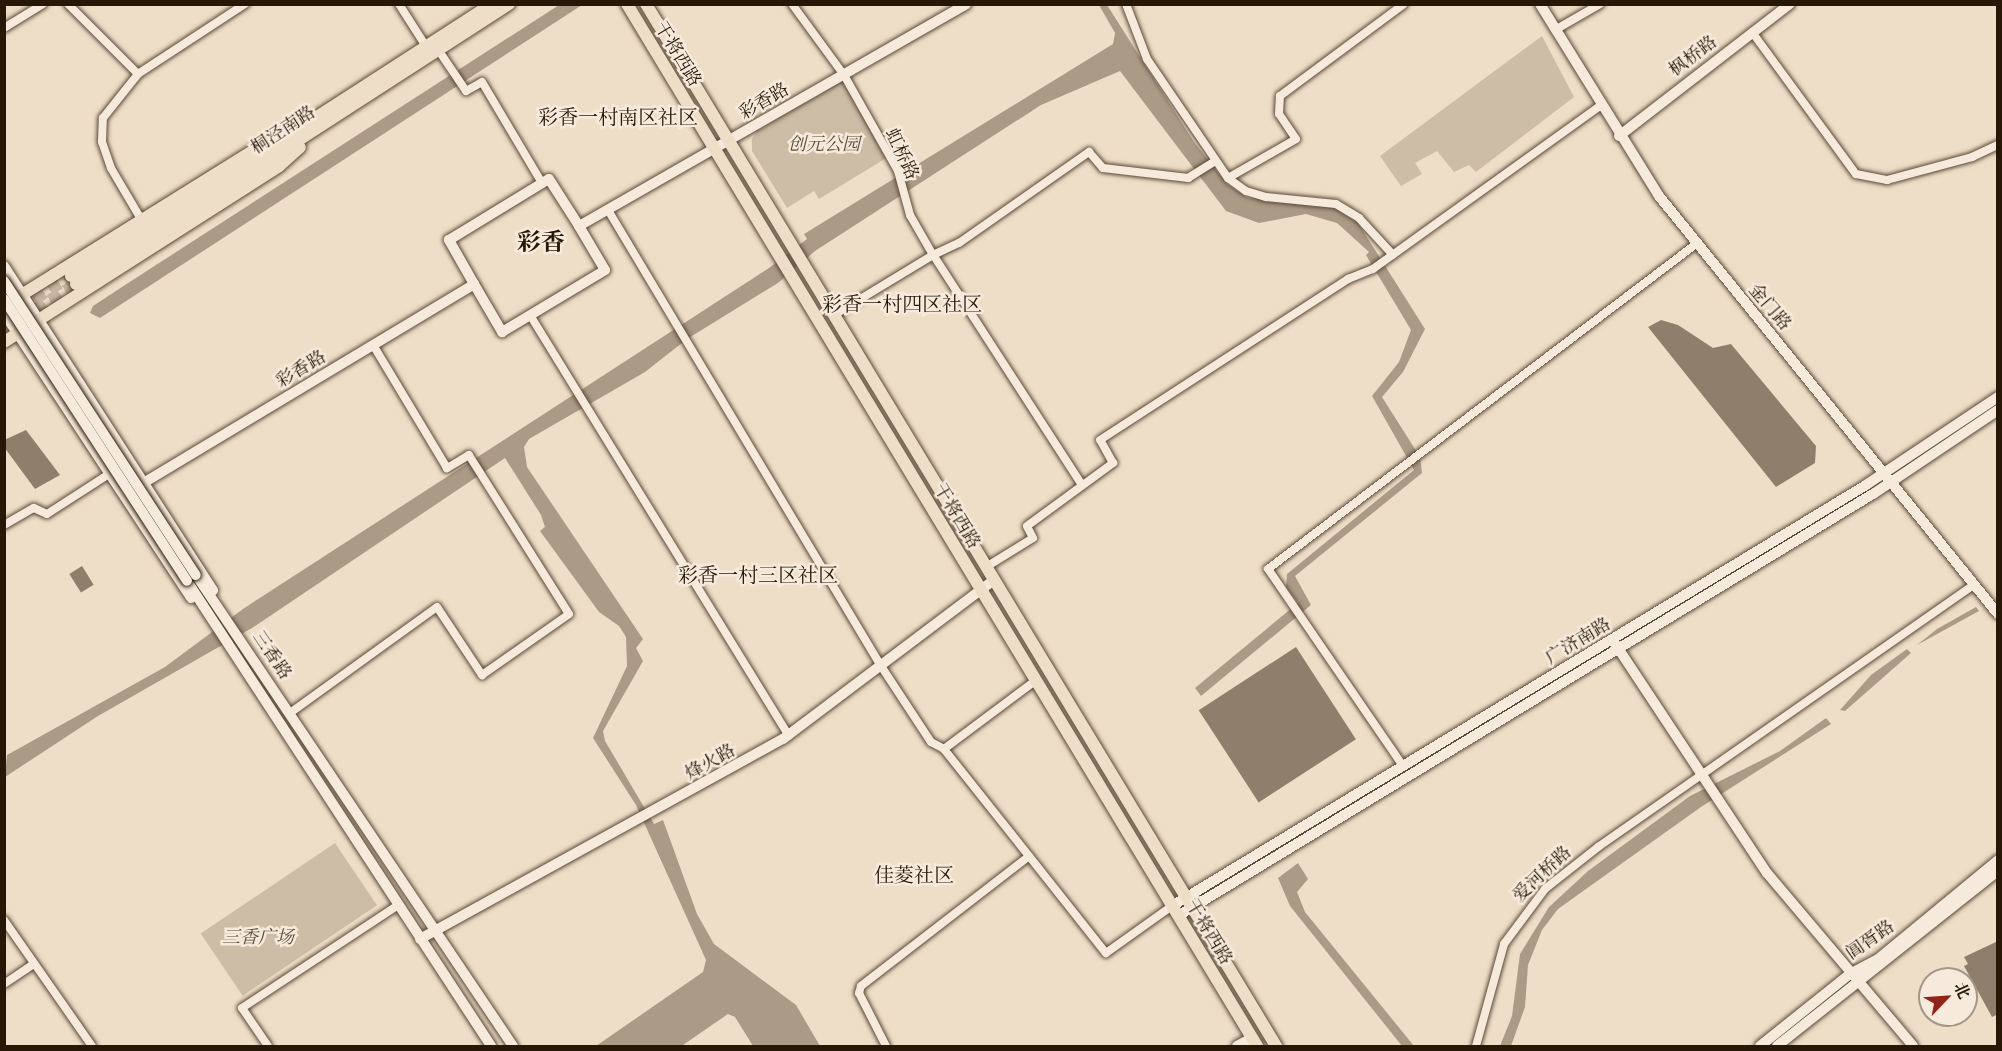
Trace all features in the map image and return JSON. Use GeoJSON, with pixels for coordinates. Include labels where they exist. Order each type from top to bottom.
{"type":"FeatureCollection","features":[{"type":"Feature","properties":{"kind":"main road","name":"桐泾南路"},"geometry":{"type":"LineString","coordinates":[[432,49],[492,4]]}},
{"type":"Feature","properties":{"kind":"main road","name":"桐泾南路"},"geometry":{"type":"LineString","coordinates":[[74,286],[335,111],[432,49],[509,4]]}},
{"type":"Feature","properties":{"kind":"main road","name":"干将西路"},"geometry":{"type":"LineString","coordinates":[[627,4],[1254,1042]]}},
{"type":"Feature","properties":{"kind":"main road","name":"干将西路"},"geometry":{"type":"LineString","coordinates":[[646,4],[1276,1047]]}},
{"type":"Feature","properties":{"kind":"main road","name":"彩香路"},"geometry":{"type":"LineString","coordinates":[[579,226],[966,4]]}},
{"type":"Feature","properties":{"kind":"main road","name":"金门路"},"geometry":{"type":"LineString","coordinates":[[1539,4],[1619,136],[1696,244],[1998,614]]}},
{"type":"Feature","properties":{"kind":"main road","name":"枫桥路"},"geometry":{"type":"LineString","coordinates":[[1619,136],[1790,4]]}},
{"type":"Feature","properties":{"kind":"main road"},"geometry":{"type":"LineString","coordinates":[[4,305],[264,142],[335,111]]}},
{"type":"Feature","properties":{"kind":"main road"},"geometry":{"type":"LineString","coordinates":[[4,342],[39,319],[74,286],[279,166],[335,111]]}},
{"type":"Feature","properties":{"kind":"main road"},"geometry":{"type":"LineString","coordinates":[[549,179],[579,226],[605,270],[502,332],[449,240],[549,179]]}},
{"type":"Feature","properties":{"kind":"main road"},"geometry":{"type":"LineString","coordinates":[[4,266],[204,571],[227,618]]}},
{"type":"Feature","properties":{"kind":"main road"},"geometry":{"type":"LineString","coordinates":[[58,271],[74,286]]}},
{"type":"Feature","properties":{"kind":"main road","name":"三香路"},"geometry":{"type":"LineString","coordinates":[[4,280],[191,578],[213,625],[491,1047]]}},
{"type":"Feature","properties":{"kind":"main road","name":"彩香路"},"geometry":{"type":"LineString","coordinates":[[146,482],[474,284]]}},
{"type":"Feature","properties":{"kind":"main road","name":"三香路"},"geometry":{"type":"LineString","coordinates":[[4,299],[191,578],[227,618],[241,638],[513,1047]]}},
{"type":"Feature","properties":{"kind":"main road"},"geometry":{"type":"LineString","coordinates":[[4,313],[181,587],[213,625]]}},
{"type":"Feature","properties":{"kind":"main road","name":"广济南路"},"geometry":{"type":"LineString","coordinates":[[1888,477],[1998,397]]}},
{"type":"Feature","properties":{"kind":"main road","name":"广济南路"},"geometry":{"type":"LineString","coordinates":[[1189,902],[1998,410]]}},
{"type":"Feature","properties":{"kind":"main road","name":"烽火路"},"geometry":{"type":"LineString","coordinates":[[420,939],[789,736],[980,588],[994,580]]}},
{"type":"Feature","properties":{"kind":"main road"},"geometry":{"type":"LineString","coordinates":[[1615,644],[1702,780],[1767,873],[1913,1047]]}},
{"type":"Feature","properties":{"kind":"main road","name":"广济南路"},"geometry":{"type":"LineString","coordinates":[[1175,911],[1403,766],[1615,644]]}},
{"type":"Feature","properties":{"kind":"main road","name":"阊胥路"},"geometry":{"type":"LineString","coordinates":[[1760,1047],[1853,978],[1998,860]]}},
{"type":"Feature","properties":{"kind":"main road","name":"阊胥路"},"geometry":{"type":"LineString","coordinates":[[1777,1047],[1853,978],[1885,965],[1998,871]]}},
{"type":"Feature","properties":{"kind":"main road"},"geometry":{"type":"LineString","coordinates":[[1237,1047],[1254,1042]]}},
{"type":"Feature","properties":{"kind":"street"},"geometry":{"type":"LineString","coordinates":[[4,28],[43,4]]}},
{"type":"Feature","properties":{"kind":"street"},"geometry":{"type":"LineString","coordinates":[[68,4],[138,74]]}},
{"type":"Feature","properties":{"kind":"street"},"geometry":{"type":"LineString","coordinates":[[141,219],[116,179],[101,132],[103,118],[138,74],[245,4]]}},
{"type":"Feature","properties":{"kind":"street"},"geometry":{"type":"LineString","coordinates":[[399,4],[466,91],[482,82],[542,183]]}},
{"type":"Feature","properties":{"kind":"street","name":"虹桥路"},"geometry":{"type":"LineString","coordinates":[[792,4],[844,75],[898,171],[907,202],[933,255],[1082,485]]}},
{"type":"Feature","properties":{"kind":"street"},"geometry":{"type":"LineString","coordinates":[[1126,4],[1147,59],[1213,162],[1228,178],[1246,191],[1266,197],[1336,204],[1359,218],[1392,255]]}},
{"type":"Feature","properties":{"kind":"street"},"geometry":{"type":"LineString","coordinates":[[1228,178],[1296,139],[1279,114],[1281,96],[1404,4]]}},
{"type":"Feature","properties":{"kind":"street"},"geometry":{"type":"LineString","coordinates":[[1555,30],[1600,4]]}},
{"type":"Feature","properties":{"kind":"street"},"geometry":{"type":"LineString","coordinates":[[1752,32],[1856,174],[1887,180],[1972,157],[1998,145]]}},
{"type":"Feature","properties":{"kind":"street"},"geometry":{"type":"LineString","coordinates":[[986,567],[1033,538],[1026,526],[1113,463],[1100,440],[1392,255],[1601,105]]}},
{"type":"Feature","properties":{"kind":"street"},"geometry":{"type":"LineString","coordinates":[[834,315],[933,255],[958,243],[1089,152],[1103,168],[1188,178],[1213,162]]}},
{"type":"Feature","properties":{"kind":"street"},"geometry":{"type":"LineString","coordinates":[[608,210],[881,666],[931,741],[944,749],[1106,953],[1175,911]]}},
{"type":"Feature","properties":{"kind":"street"},"geometry":{"type":"LineString","coordinates":[[1403,766],[1268,569],[1696,244]]}},
{"type":"Feature","properties":{"kind":"street"},"geometry":{"type":"LineString","coordinates":[[530,315],[789,736]]}},
{"type":"Feature","properties":{"kind":"street"},"geometry":{"type":"LineString","coordinates":[[290,713],[437,607],[482,675],[569,614],[469,455],[447,468],[374,345]]}},
{"type":"Feature","properties":{"kind":"street"},"geometry":{"type":"LineString","coordinates":[[4,525],[34,508],[47,514],[109,474]]}},
{"type":"Feature","properties":{"kind":"street","name":"爱河桥路"},"geometry":{"type":"LineString","coordinates":[[1476,1047],[1498,957],[1524,912],[1578,862],[1702,780],[1973,585]]}},
{"type":"Feature","properties":{"kind":"street"},"geometry":{"type":"LineString","coordinates":[[944,749],[1035,681]]}},
{"type":"Feature","properties":{"kind":"street"},"geometry":{"type":"LineString","coordinates":[[886,1047],[859,993],[861,986],[1029,856]]}},
{"type":"Feature","properties":{"kind":"street"},"geometry":{"type":"LineString","coordinates":[[268,1047],[242,1008],[398,905]]}},
{"type":"Feature","properties":{"kind":"street"},"geometry":{"type":"LineString","coordinates":[[4,920],[92,1047]]}},
{"type":"Feature","properties":{"kind":"street"},"geometry":{"type":"LineString","coordinates":[[4,984],[34,964]]}},
{"type":"Feature","properties":{"kind":"green space"},"geometry":{"type":"Polygon","coordinates":[[[1542,36],[1574,97],[1476,172],[1469,165],[1454,172],[1437,151],[1415,163],[1422,174],[1401,186],[1380,156],[1542,36]]]}},
{"type":"Feature","properties":{"kind":"green space","name":"创元公园"},"geometry":{"type":"Polygon","coordinates":[[[844,80],[888,157],[819,199],[814,191],[787,208],[752,151],[752,139],[757,131],[844,80]]]}},
{"type":"Feature","properties":{"kind":"green space","name":"三香广场"},"geometry":{"type":"Polygon","coordinates":[[[335,843],[377,905],[243,996],[201,934],[335,843]]]}},
{"type":"Feature","properties":{"kind":"shaded area"},"geometry":{"type":"Polygon","coordinates":[[[559,5],[582,5],[100,318],[90,313],[93,306],[559,5]]]}},
{"type":"Feature","properties":{"kind":"shaded area"},"geometry":{"type":"Polygon","coordinates":[[[1099,5],[1107,5],[1194,142],[1227,184],[1248,198],[1329,205],[1358,223],[1425,329],[1403,372],[1382,397],[1420,457],[1422,473],[1295,576],[1311,605],[1201,696],[1195,688],[1298,603],[1286,587],[1287,574],[1414,470],[1372,396],[1399,362],[1411,330],[1366,255],[1369,252],[1337,223],[1306,214],[1259,223],[1226,211],[1120,71],[1041,105],[815,251],[778,283],[687,339],[645,372],[529,439],[524,447],[527,467],[643,639],[636,648],[643,661],[603,731],[605,741],[654,824],[663,820],[697,914],[714,944],[796,1005],[820,1046],[753,1046],[735,1017],[728,1014],[683,1045],[596,1046],[703,972],[706,960],[636,805],[593,738],[627,666],[626,637],[619,626],[599,612],[540,531],[545,527],[541,515],[505,458],[252,628],[98,716],[5,777],[7,755],[165,667],[243,609],[769,268],[807,239],[804,234],[1113,44],[1115,33],[1099,5]]]}},
{"type":"Feature","properties":{"kind":"shaded area"},"geometry":{"type":"Polygon","coordinates":[[[1976,607],[1979,611],[1917,645],[1937,629],[1976,607]]]}},
{"type":"Feature","properties":{"kind":"shaded area"},"geometry":{"type":"Polygon","coordinates":[[[1907,649],[1911,653],[1845,711],[1840,710],[1871,675],[1907,649]]]}},
{"type":"Feature","properties":{"kind":"shaded area"},"geometry":{"type":"Polygon","coordinates":[[[1826,718],[1831,724],[1701,807],[1558,909],[1542,930],[1528,965],[1525,1007],[1511,1046],[1500,1046],[1512,1016],[1520,954],[1549,907],[1588,871],[1690,796],[1780,751],[1826,718]]]}},
{"type":"Feature","properties":{"kind":"shaded area"},"geometry":{"type":"Polygon","coordinates":[[[1298,863],[1308,879],[1297,892],[1305,912],[1414,1046],[1402,1046],[1290,906],[1278,878],[1298,863]]]}},
{"type":"Feature","properties":{"kind":"building"},"geometry":{"type":"Polygon","coordinates":[[[1661,320],[1678,325],[1713,348],[1731,344],[1816,446],[1815,463],[1776,487],[1648,327],[1661,320]]]}},
{"type":"Feature","properties":{"kind":"building"},"geometry":{"type":"Polygon","coordinates":[[[26,430],[60,475],[35,489],[4,447],[4,440],[26,430]]]}},
{"type":"Feature","properties":{"kind":"building"},"geometry":{"type":"Polygon","coordinates":[[[82,566],[94,585],[81,593],[69,574],[82,566]]]}},
{"type":"Feature","properties":{"kind":"building"},"geometry":{"type":"Polygon","coordinates":[[[1296,647],[1356,739],[1259,802],[1199,710],[1296,647]]]}},
{"type":"Feature","properties":{"kind":"building"},"geometry":{"type":"Polygon","coordinates":[[[1998,941],[1998,1014],[1992,1017],[1978,992],[1978,967],[1965,967],[1968,964],[1964,957],[1998,941]]]}},
{"type":"Feature","properties":{"kind":"tunnel"},"geometry":{"type":"LineString","coordinates":[[19,309],[71,276]]}},
{"type":"Feature","properties":{"kind":"tunnel"},"geometry":{"type":"LineString","coordinates":[[4,329],[76,284]]}},
{"type":"Feature","properties":{"kind":"district","name":"彩香一村南区社区"},"geometry":{"type":"Point","coordinates":[618,117]}},
{"type":"Feature","properties":{"kind":"district","name":"彩香"},"geometry":{"type":"Point","coordinates":[541,242]}},
{"type":"Feature","properties":{"kind":"district","name":"彩香一村四区社区"},"geometry":{"type":"Point","coordinates":[902,304]}},
{"type":"Feature","properties":{"kind":"district","name":"彩香一村三区社区"},"geometry":{"type":"Point","coordinates":[758,575]}},
{"type":"Feature","properties":{"kind":"district","name":"佳菱社区"},"geometry":{"type":"Point","coordinates":[914,875]}}]}
